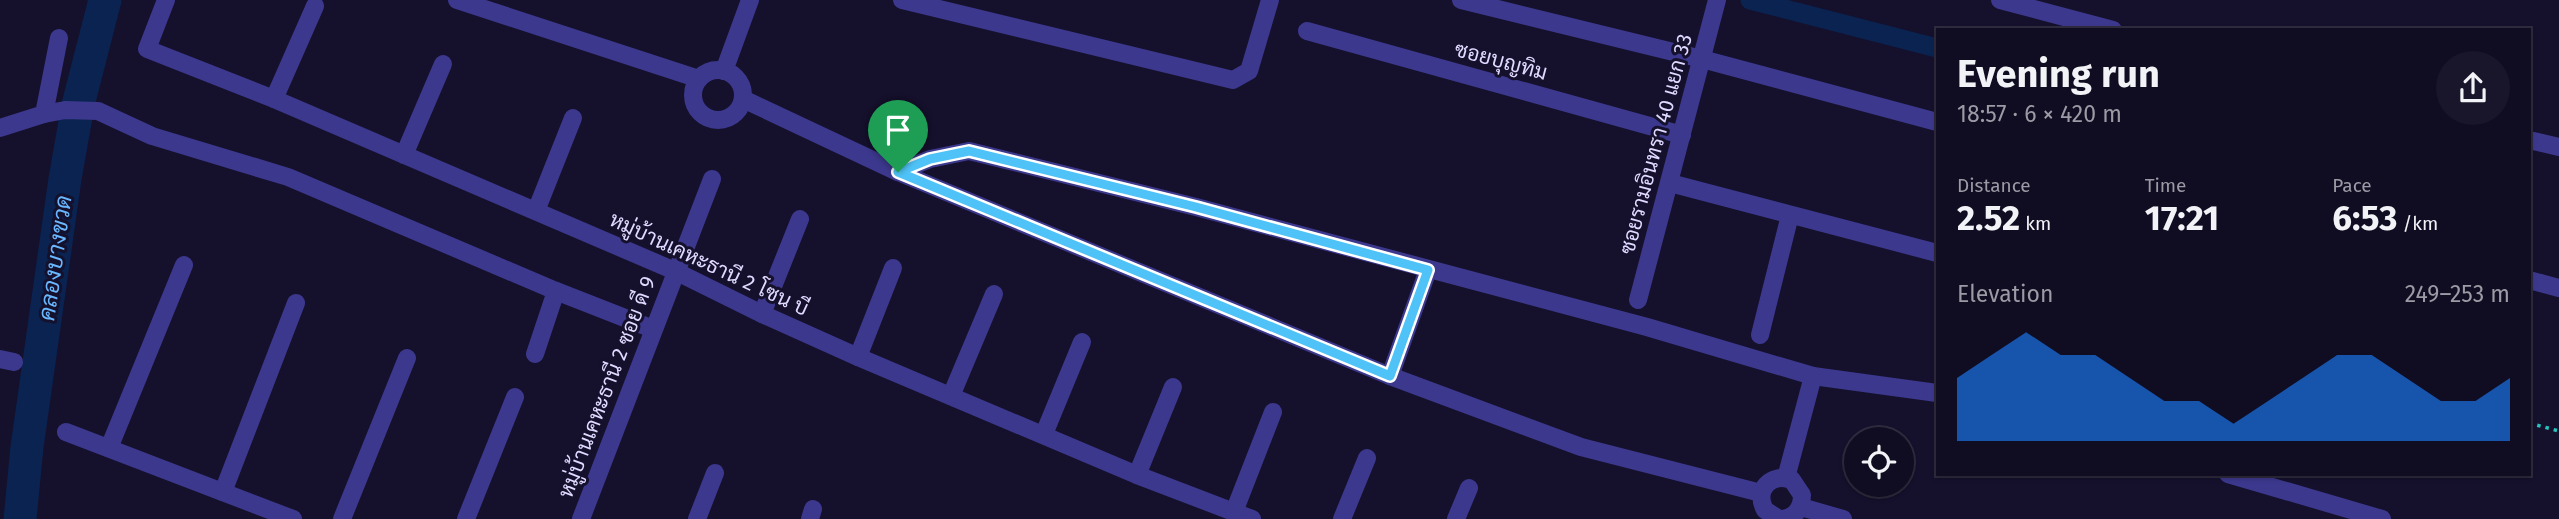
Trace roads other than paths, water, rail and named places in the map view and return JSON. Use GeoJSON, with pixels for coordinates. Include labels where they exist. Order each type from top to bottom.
{"type":"FeatureCollection","features":[{"type":"Feature","properties":{"kind":"street","name":"หมู่บ้านเคหะธานี 2 โซน บี"},"geometry":{"type":"LineString","coordinates":[[166,0],[147,49],[274,99],[676,271],[762,314],[858,357],[1137,475],[1252,519]]}},
{"type":"Feature","properties":{"kind":"street"},"geometry":{"type":"LineString","coordinates":[[457,0],[699,79]]}},
{"type":"Feature","properties":{"kind":"street"},"geometry":{"type":"LineString","coordinates":[[723,71],[750,0]]}},
{"type":"Feature","properties":{"kind":"street"},"geometry":{"type":"LineString","coordinates":[[902,0],[1233,80],[1249,71],[1270,0]]}},
{"type":"Feature","properties":{"kind":"street"},"geometry":{"type":"LineString","coordinates":[[1461,0],[1702,59],[1936,122]]}},
{"type":"Feature","properties":{"kind":"street","name":"ซอยรามอินทรา 40 แยก 33"},"geometry":{"type":"LineString","coordinates":[[1638,300],[1717,0]]}},
{"type":"Feature","properties":{"kind":"street"},"geometry":{"type":"LineString","coordinates":[[2000,0],[2105,28]]}},
{"type":"Feature","properties":{"kind":"street"},"geometry":{"type":"LineString","coordinates":[[274,99],[315,6]]}},
{"type":"Feature","properties":{"kind":"street","name":"ซอยบุญทิม"},"geometry":{"type":"LineString","coordinates":[[1307,31],[1682,135]]}},
{"type":"Feature","properties":{"kind":"street"},"geometry":{"type":"LineString","coordinates":[[44,114],[59,38]]}},
{"type":"Feature","properties":{"kind":"street"},"geometry":{"type":"LineString","coordinates":[[404,155],[443,64]]}},
{"type":"Feature","properties":{"kind":"street"},"geometry":{"type":"LineString","coordinates":[[723,71],[737,78],[743,99],[740,108],[734,115],[717,120],[708,117],[695,104],[695,86],[699,79],[706,73],[723,71]]}},
{"type":"Feature","properties":{"kind":"street"},"geometry":{"type":"LineString","coordinates":[[743,99],[898,172],[1390,376],[1581,447],[1761,492]]}},
{"type":"Feature","properties":{"kind":"street"},"geometry":{"type":"LineString","coordinates":[[0,128],[65,110],[98,111],[152,136],[288,177],[556,291],[653,329]]}},
{"type":"Feature","properties":{"kind":"street"},"geometry":{"type":"LineString","coordinates":[[536,211],[573,118]]}},
{"type":"Feature","properties":{"kind":"street"},"geometry":{"type":"LineString","coordinates":[[2531,140],[2559,147]]}},
{"type":"Feature","properties":{"kind":"street"},"geometry":{"type":"LineString","coordinates":[[898,172],[930,159],[969,151],[1196,207],[1647,327],[1813,376],[1936,393]]}},
{"type":"Feature","properties":{"kind":"street","name":"หมู่บ้านเคหะธานี 2 ซอย ดี 9"},"geometry":{"type":"LineString","coordinates":[[581,519],[712,179]]}},
{"type":"Feature","properties":{"kind":"street"},"geometry":{"type":"LineString","coordinates":[[1670,183],[1936,253]]}},
{"type":"Feature","properties":{"kind":"street"},"geometry":{"type":"LineString","coordinates":[[1760,335],[1790,215]]}},
{"type":"Feature","properties":{"kind":"street"},"geometry":{"type":"LineString","coordinates":[[762,314],[800,219]]}},
{"type":"Feature","properties":{"kind":"street"},"geometry":{"type":"LineString","coordinates":[[109,448],[184,265]]}},
{"type":"Feature","properties":{"kind":"street"},"geometry":{"type":"LineString","coordinates":[[858,357],[893,268]]}},
{"type":"Feature","properties":{"kind":"street"},"geometry":{"type":"LineString","coordinates":[[1390,376],[1428,270]]}},
{"type":"Feature","properties":{"kind":"street"},"geometry":{"type":"LineString","coordinates":[[2531,281],[2559,288]]}},
{"type":"Feature","properties":{"kind":"street"},"geometry":{"type":"LineString","coordinates":[[535,354],[556,291]]}},
{"type":"Feature","properties":{"kind":"street"},"geometry":{"type":"LineString","coordinates":[[951,396],[994,294]]}},
{"type":"Feature","properties":{"kind":"street"},"geometry":{"type":"LineString","coordinates":[[223,492],[296,303]]}},
{"type":"Feature","properties":{"kind":"street"},"geometry":{"type":"LineString","coordinates":[[1044,434],[1082,342]]}},
{"type":"Feature","properties":{"kind":"street"},"geometry":{"type":"LineString","coordinates":[[342,519],[407,358]]}},
{"type":"Feature","properties":{"kind":"street"},"geometry":{"type":"LineString","coordinates":[[1786,478],[1813,376]]}},
{"type":"Feature","properties":{"kind":"street"},"geometry":{"type":"LineString","coordinates":[[1137,475],[1173,387]]}},
{"type":"Feature","properties":{"kind":"street"},"geometry":{"type":"LineString","coordinates":[[466,519],[515,397]]}},
{"type":"Feature","properties":{"kind":"street"},"geometry":{"type":"LineString","coordinates":[[1234,512],[1273,412]]}},
{"type":"Feature","properties":{"kind":"street"},"geometry":{"type":"LineString","coordinates":[[66,432],[293,519]]}},
{"type":"Feature","properties":{"kind":"street"},"geometry":{"type":"LineString","coordinates":[[1342,519],[1367,458]]}},
{"type":"Feature","properties":{"kind":"street"},"geometry":{"type":"LineString","coordinates":[[697,519],[715,473]]}},
{"type":"Feature","properties":{"kind":"street"},"geometry":{"type":"LineString","coordinates":[[2235,476],[2382,519]]}},
{"type":"Feature","properties":{"kind":"street"},"geometry":{"type":"LineString","coordinates":[[1773,479],[1792,480],[1800,489],[1801,507],[1792,516],[1781,519],[1765,510],[1760,499],[1761,492],[1773,479]]}},
{"type":"Feature","properties":{"kind":"street"},"geometry":{"type":"LineString","coordinates":[[1456,519],[1469,488]]}},
{"type":"Feature","properties":{"kind":"street"},"geometry":{"type":"LineString","coordinates":[[1801,507],[1843,519]]}},
{"type":"Feature","properties":{"kind":"waterway","name":"คลองบางขวด"},"geometry":{"type":"LineString","coordinates":[[20,519],[27,447],[65,179],[78,105],[105,0]]}},
{"type":"Feature","properties":{"kind":"waterway"},"geometry":{"type":"LineString","coordinates":[[1750,0],[1936,48]]}}]}
